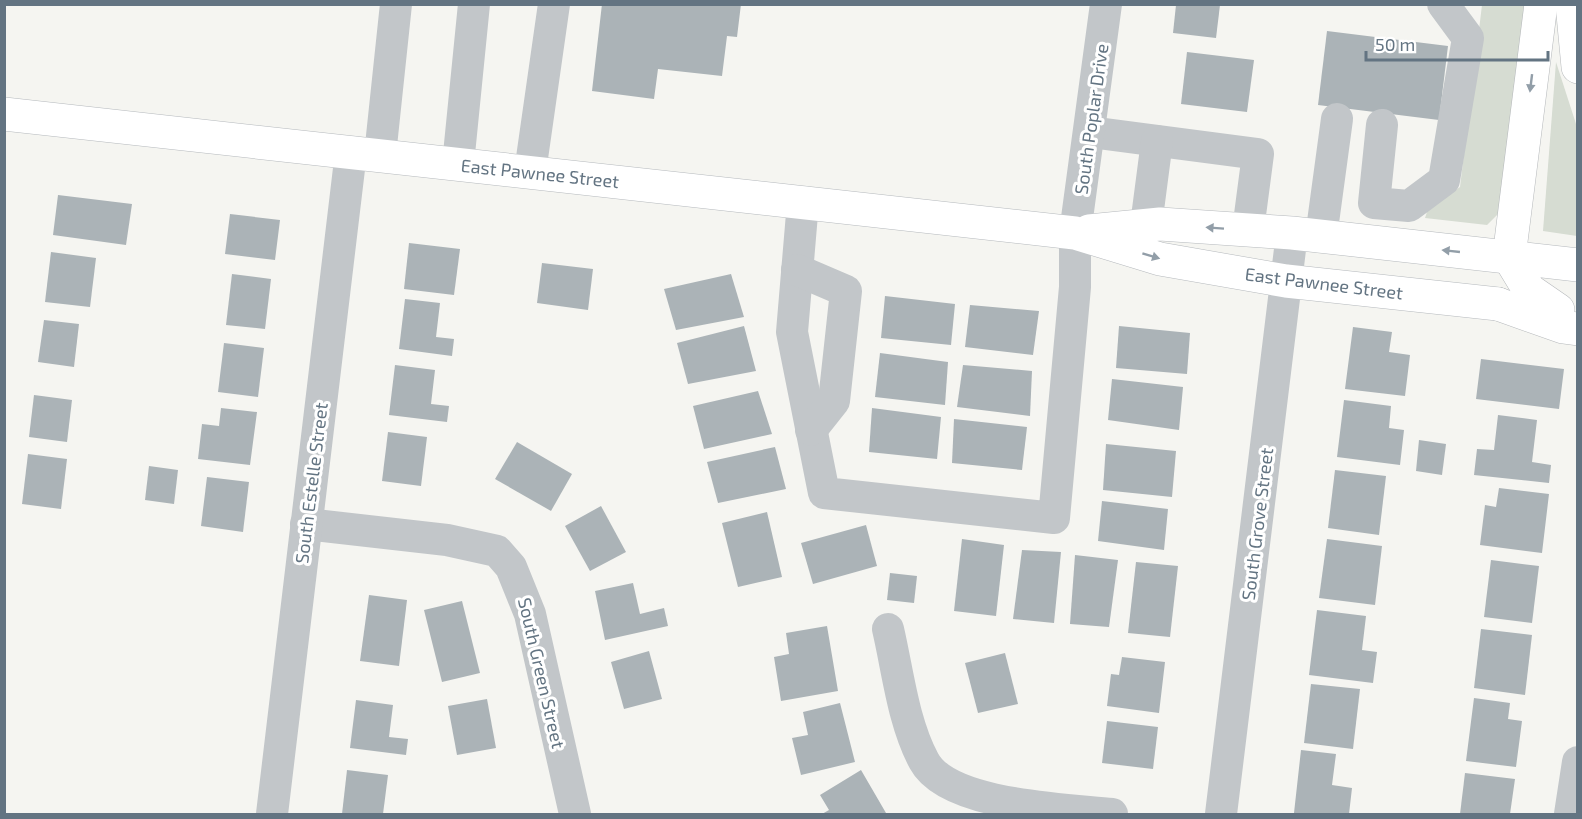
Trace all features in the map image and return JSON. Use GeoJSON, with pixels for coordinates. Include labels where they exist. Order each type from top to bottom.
{"type":"FeatureCollection","features":[{"type":"Feature","properties":{"kind":"main road"},"geometry":{"type":"LineString","coordinates":[[1540,4],[1509,257],[1529,290],[1571,317]]}},
{"type":"Feature","properties":{"kind":"main road"},"geometry":{"type":"LineString","coordinates":[[1572,4],[1578,67]]}},
{"type":"Feature","properties":{"kind":"main road","name":"East Pawnee Street"},"geometry":{"type":"LineString","coordinates":[[4,114],[1075,232],[1160,259],[1286,281],[1498,304],[1563,327],[1571,317]]}},
{"type":"Feature","properties":{"kind":"main road","name":"East Pawnee Street"},"geometry":{"type":"LineString","coordinates":[[1075,232],[1146,225],[1248,230],[1578,265]]}},
{"type":"Feature","properties":{"kind":"street","name":"South Estelle Street"},"geometry":{"type":"LineString","coordinates":[[272,814],[306,524],[366,154],[396,4]]}},
{"type":"Feature","properties":{"kind":"street"},"geometry":{"type":"LineString","coordinates":[[458,164],[474,4]]}},
{"type":"Feature","properties":{"kind":"street"},"geometry":{"type":"LineString","coordinates":[[530,172],[554,4]]}},
{"type":"Feature","properties":{"kind":"street","name":"South Poplar Drive"},"geometry":{"type":"LineString","coordinates":[[811,430],[824,493],[1054,518],[1075,287],[1075,232],[1106,4]]}},
{"type":"Feature","properties":{"kind":"street"},"geometry":{"type":"LineString","coordinates":[[1382,125],[1374,203],[1409,206],[1444,180],[1468,38],[1443,4]]}},
{"type":"Feature","properties":{"kind":"street","name":"South Grove Street"},"geometry":{"type":"LineString","coordinates":[[1221,814],[1286,281],[1306,235],[1337,119]]}},
{"type":"Feature","properties":{"kind":"street"},"geometry":{"type":"LineString","coordinates":[[1090,132],[1258,154],[1248,230]]}},
{"type":"Feature","properties":{"kind":"street"},"geometry":{"type":"LineString","coordinates":[[1146,225],[1157,141]]}},
{"type":"Feature","properties":{"kind":"street"},"geometry":{"type":"LineString","coordinates":[[803,202],[792,332],[811,430]]}},
{"type":"Feature","properties":{"kind":"street"},"geometry":{"type":"LineString","coordinates":[[1390,244],[1395,205]]}},
{"type":"Feature","properties":{"kind":"street"},"geometry":{"type":"LineString","coordinates":[[797,270],[846,291],[834,401],[811,430]]}},
{"type":"Feature","properties":{"kind":"street","name":"South Green Street"},"geometry":{"type":"LineString","coordinates":[[306,524],[447,540],[496,550],[511,567],[530,614],[575,814]]}},
{"type":"Feature","properties":{"kind":"street"},"geometry":{"type":"LineString","coordinates":[[888,629],[912,734],[925,764],[945,782],[983,799],[1112,814]]}},
{"type":"Feature","properties":{"kind":"street"},"geometry":{"type":"LineString","coordinates":[[1570,814],[1578,762]]}},
{"type":"Feature","properties":{"kind":"shaded area"},"geometry":{"type":"Polygon","coordinates":[[[1482,5],[1529,5],[1499,213],[1487,225],[1425,218],[1428,209],[1460,187],[1482,5]]]}},
{"type":"Feature","properties":{"kind":"shaded area"},"geometry":{"type":"Polygon","coordinates":[[[1556,62],[1577,127],[1577,236],[1543,231],[1556,62]]]}},
{"type":"Feature","properties":{"kind":"building"},"geometry":{"type":"Polygon","coordinates":[[[602,4],[741,4],[737,37],[727,36],[722,76],[658,69],[654,99],[592,91],[602,4]]]}},
{"type":"Feature","properties":{"kind":"building"},"geometry":{"type":"Polygon","coordinates":[[[1176,5],[1220,5],[1216,38],[1173,33],[1176,5]]]}},
{"type":"Feature","properties":{"kind":"building"},"geometry":{"type":"Polygon","coordinates":[[[1327,31],[1448,46],[1439,120],[1318,105],[1327,31]]]}},
{"type":"Feature","properties":{"kind":"building"},"geometry":{"type":"Polygon","coordinates":[[[1187,52],[1254,60],[1247,112],[1181,104],[1187,52]]]}},
{"type":"Feature","properties":{"kind":"building"},"geometry":{"type":"Polygon","coordinates":[[[58,195],[132,204],[126,245],[53,235],[58,195]]]}},
{"type":"Feature","properties":{"kind":"building"},"geometry":{"type":"Polygon","coordinates":[[[230,214],[280,220],[275,260],[225,254],[230,214]]]}},
{"type":"Feature","properties":{"kind":"building"},"geometry":{"type":"Polygon","coordinates":[[[409,243],[460,249],[454,295],[404,289],[409,243]]]}},
{"type":"Feature","properties":{"kind":"building"},"geometry":{"type":"Polygon","coordinates":[[[51,252],[96,258],[90,307],[45,302],[51,252]]]}},
{"type":"Feature","properties":{"kind":"building"},"geometry":{"type":"Polygon","coordinates":[[[542,263],[593,269],[588,310],[537,303],[542,263]]]}},
{"type":"Feature","properties":{"kind":"building"},"geometry":{"type":"Polygon","coordinates":[[[232,274],[271,279],[265,329],[226,325],[232,274]]]}},
{"type":"Feature","properties":{"kind":"building"},"geometry":{"type":"Polygon","coordinates":[[[731,274],[744,317],[676,330],[664,289],[731,274]]]}},
{"type":"Feature","properties":{"kind":"building"},"geometry":{"type":"Polygon","coordinates":[[[885,296],[955,304],[951,345],[881,338],[885,296]]]}},
{"type":"Feature","properties":{"kind":"building"},"geometry":{"type":"Polygon","coordinates":[[[405,299],[440,303],[436,337],[454,339],[452,356],[399,349],[405,299]]]}},
{"type":"Feature","properties":{"kind":"building"},"geometry":{"type":"Polygon","coordinates":[[[970,305],[1039,311],[1033,355],[965,347],[970,305]]]}},
{"type":"Feature","properties":{"kind":"building"},"geometry":{"type":"Polygon","coordinates":[[[44,320],[79,324],[74,367],[38,362],[44,320]]]}},
{"type":"Feature","properties":{"kind":"building"},"geometry":{"type":"Polygon","coordinates":[[[744,326],[756,371],[688,384],[677,343],[744,326]]]}},
{"type":"Feature","properties":{"kind":"building"},"geometry":{"type":"Polygon","coordinates":[[[1119,326],[1190,333],[1187,374],[1116,368],[1119,326]]]}},
{"type":"Feature","properties":{"kind":"building"},"geometry":{"type":"Polygon","coordinates":[[[1353,327],[1392,332],[1389,352],[1410,355],[1405,396],[1345,389],[1353,327]]]}},
{"type":"Feature","properties":{"kind":"building"},"geometry":{"type":"Polygon","coordinates":[[[224,343],[264,348],[258,397],[218,392],[224,343]]]}},
{"type":"Feature","properties":{"kind":"building"},"geometry":{"type":"Polygon","coordinates":[[[880,353],[948,362],[945,405],[875,397],[880,353]]]}},
{"type":"Feature","properties":{"kind":"building"},"geometry":{"type":"Polygon","coordinates":[[[1481,359],[1564,369],[1559,409],[1476,399],[1481,359]]]}},
{"type":"Feature","properties":{"kind":"building"},"geometry":{"type":"Polygon","coordinates":[[[395,365],[435,370],[431,404],[449,406],[447,422],[389,415],[395,365]]]}},
{"type":"Feature","properties":{"kind":"building"},"geometry":{"type":"Polygon","coordinates":[[[963,365],[1032,371],[1030,416],[957,407],[963,365]]]}},
{"type":"Feature","properties":{"kind":"building"},"geometry":{"type":"Polygon","coordinates":[[[1112,379],[1183,387],[1179,430],[1108,420],[1112,379]]]}},
{"type":"Feature","properties":{"kind":"building"},"geometry":{"type":"Polygon","coordinates":[[[758,391],[772,434],[704,449],[693,406],[758,391]]]}},
{"type":"Feature","properties":{"kind":"building"},"geometry":{"type":"Polygon","coordinates":[[[34,395],[72,400],[67,442],[29,437],[34,395]]]}},
{"type":"Feature","properties":{"kind":"building"},"geometry":{"type":"Polygon","coordinates":[[[1344,400],[1391,406],[1389,428],[1404,430],[1400,465],[1337,457],[1344,400]]]}},
{"type":"Feature","properties":{"kind":"building"},"geometry":{"type":"Polygon","coordinates":[[[221,408],[257,412],[250,465],[198,459],[202,424],[219,426],[221,408]]]}},
{"type":"Feature","properties":{"kind":"building"},"geometry":{"type":"Polygon","coordinates":[[[872,408],[941,417],[937,459],[869,452],[872,408]]]}},
{"type":"Feature","properties":{"kind":"building"},"geometry":{"type":"Polygon","coordinates":[[[1498,415],[1537,420],[1532,462],[1551,465],[1549,483],[1474,475],[1477,449],[1494,450],[1498,415]]]}},
{"type":"Feature","properties":{"kind":"building"},"geometry":{"type":"Polygon","coordinates":[[[954,419],[1027,427],[1022,470],[952,463],[954,419]]]}},
{"type":"Feature","properties":{"kind":"building"},"geometry":{"type":"Polygon","coordinates":[[[388,432],[427,437],[421,486],[382,481],[388,432]]]}},
{"type":"Feature","properties":{"kind":"building"},"geometry":{"type":"Polygon","coordinates":[[[1419,440],[1446,444],[1442,475],[1416,471],[1419,440]]]}},
{"type":"Feature","properties":{"kind":"building"},"geometry":{"type":"Polygon","coordinates":[[[517,442],[572,474],[551,511],[495,479],[517,442]]]}},
{"type":"Feature","properties":{"kind":"building"},"geometry":{"type":"Polygon","coordinates":[[[1106,444],[1176,451],[1172,497],[1103,490],[1106,444]]]}},
{"type":"Feature","properties":{"kind":"building"},"geometry":{"type":"Polygon","coordinates":[[[775,447],[786,489],[718,503],[707,462],[775,447]]]}},
{"type":"Feature","properties":{"kind":"building"},"geometry":{"type":"Polygon","coordinates":[[[28,454],[67,459],[61,509],[22,504],[28,454]]]}},
{"type":"Feature","properties":{"kind":"building"},"geometry":{"type":"Polygon","coordinates":[[[149,466],[178,470],[174,504],[145,500],[149,466]]]}},
{"type":"Feature","properties":{"kind":"building"},"geometry":{"type":"Polygon","coordinates":[[[1335,470],[1386,476],[1379,535],[1328,528],[1335,470]]]}},
{"type":"Feature","properties":{"kind":"building"},"geometry":{"type":"Polygon","coordinates":[[[207,477],[249,482],[243,532],[201,526],[207,477]]]}},
{"type":"Feature","properties":{"kind":"building"},"geometry":{"type":"Polygon","coordinates":[[[1499,488],[1549,494],[1542,553],[1480,545],[1485,505],[1496,507],[1499,488]]]}},
{"type":"Feature","properties":{"kind":"building"},"geometry":{"type":"Polygon","coordinates":[[[1102,501],[1168,509],[1164,550],[1098,541],[1102,501]]]}},
{"type":"Feature","properties":{"kind":"building"},"geometry":{"type":"Polygon","coordinates":[[[601,506],[626,552],[590,571],[565,526],[601,506]]]}},
{"type":"Feature","properties":{"kind":"building"},"geometry":{"type":"Polygon","coordinates":[[[767,512],[782,577],[738,587],[722,523],[767,512]]]}},
{"type":"Feature","properties":{"kind":"building"},"geometry":{"type":"Polygon","coordinates":[[[866,525],[877,566],[813,584],[801,543],[866,525]]]}},
{"type":"Feature","properties":{"kind":"building"},"geometry":{"type":"Polygon","coordinates":[[[962,539],[1004,545],[996,616],[954,611],[962,539]]]}},
{"type":"Feature","properties":{"kind":"building"},"geometry":{"type":"Polygon","coordinates":[[[1327,539],[1382,546],[1375,605],[1319,598],[1327,539]]]}},
{"type":"Feature","properties":{"kind":"building"},"geometry":{"type":"Polygon","coordinates":[[[1022,550],[1061,552],[1054,623],[1013,619],[1022,550]]]}},
{"type":"Feature","properties":{"kind":"building"},"geometry":{"type":"Polygon","coordinates":[[[1075,555],[1118,560],[1109,627],[1070,624],[1075,555]]]}},
{"type":"Feature","properties":{"kind":"building"},"geometry":{"type":"Polygon","coordinates":[[[1491,560],[1539,566],[1532,623],[1484,617],[1491,560]]]}},
{"type":"Feature","properties":{"kind":"building"},"geometry":{"type":"Polygon","coordinates":[[[1136,562],[1178,566],[1170,637],[1128,633],[1136,562]]]}},
{"type":"Feature","properties":{"kind":"building"},"geometry":{"type":"Polygon","coordinates":[[[890,573],[917,576],[914,603],[887,600],[890,573]]]}},
{"type":"Feature","properties":{"kind":"building"},"geometry":{"type":"Polygon","coordinates":[[[633,583],[640,614],[664,608],[668,626],[605,640],[595,591],[633,583]]]}},
{"type":"Feature","properties":{"kind":"building"},"geometry":{"type":"Polygon","coordinates":[[[369,595],[407,600],[399,666],[360,661],[369,595]]]}},
{"type":"Feature","properties":{"kind":"building"},"geometry":{"type":"Polygon","coordinates":[[[462,601],[480,673],[442,682],[424,610],[462,601]]]}},
{"type":"Feature","properties":{"kind":"building"},"geometry":{"type":"Polygon","coordinates":[[[1317,610],[1366,616],[1362,650],[1377,652],[1373,683],[1309,675],[1317,610]]]}},
{"type":"Feature","properties":{"kind":"building"},"geometry":{"type":"Polygon","coordinates":[[[827,626],[838,691],[781,701],[774,657],[789,654],[786,633],[827,626]]]}},
{"type":"Feature","properties":{"kind":"building"},"geometry":{"type":"Polygon","coordinates":[[[1481,629],[1532,635],[1525,695],[1474,688],[1481,629]]]}},
{"type":"Feature","properties":{"kind":"building"},"geometry":{"type":"Polygon","coordinates":[[[649,651],[662,699],[624,709],[611,662],[649,651]]]}},
{"type":"Feature","properties":{"kind":"building"},"geometry":{"type":"Polygon","coordinates":[[[1005,653],[1018,704],[978,713],[965,663],[1005,653]]]}},
{"type":"Feature","properties":{"kind":"building"},"geometry":{"type":"Polygon","coordinates":[[[1122,657],[1165,662],[1159,713],[1107,706],[1111,674],[1119,675],[1122,657]]]}},
{"type":"Feature","properties":{"kind":"building"},"geometry":{"type":"Polygon","coordinates":[[[1311,684],[1360,689],[1353,749],[1304,743],[1311,684]]]}},
{"type":"Feature","properties":{"kind":"building"},"geometry":{"type":"Polygon","coordinates":[[[1474,698],[1510,703],[1508,719],[1522,721],[1516,767],[1466,761],[1474,698]]]}},
{"type":"Feature","properties":{"kind":"building"},"geometry":{"type":"Polygon","coordinates":[[[487,699],[496,748],[457,755],[448,706],[487,699]]]}},
{"type":"Feature","properties":{"kind":"building"},"geometry":{"type":"Polygon","coordinates":[[[356,700],[393,705],[389,737],[408,739],[406,755],[350,748],[356,700]]]}},
{"type":"Feature","properties":{"kind":"building"},"geometry":{"type":"Polygon","coordinates":[[[840,703],[855,762],[801,775],[792,738],[808,735],[803,712],[840,703]]]}},
{"type":"Feature","properties":{"kind":"building"},"geometry":{"type":"Polygon","coordinates":[[[1107,721],[1158,727],[1153,769],[1102,763],[1107,721]]]}},
{"type":"Feature","properties":{"kind":"building"},"geometry":{"type":"Polygon","coordinates":[[[1301,750],[1336,754],[1332,785],[1352,788],[1349,814],[1294,813],[1301,750]]]}},
{"type":"Feature","properties":{"kind":"building"},"geometry":{"type":"Polygon","coordinates":[[[347,770],[388,775],[383,814],[342,814],[347,770]]]}},
{"type":"Feature","properties":{"kind":"building"},"geometry":{"type":"Polygon","coordinates":[[[861,770],[886,813],[822,814],[829,810],[820,795],[861,770]]]}},
{"type":"Feature","properties":{"kind":"building"},"geometry":{"type":"Polygon","coordinates":[[[1465,773],[1515,779],[1510,814],[1460,814],[1465,773]]]}}]}
